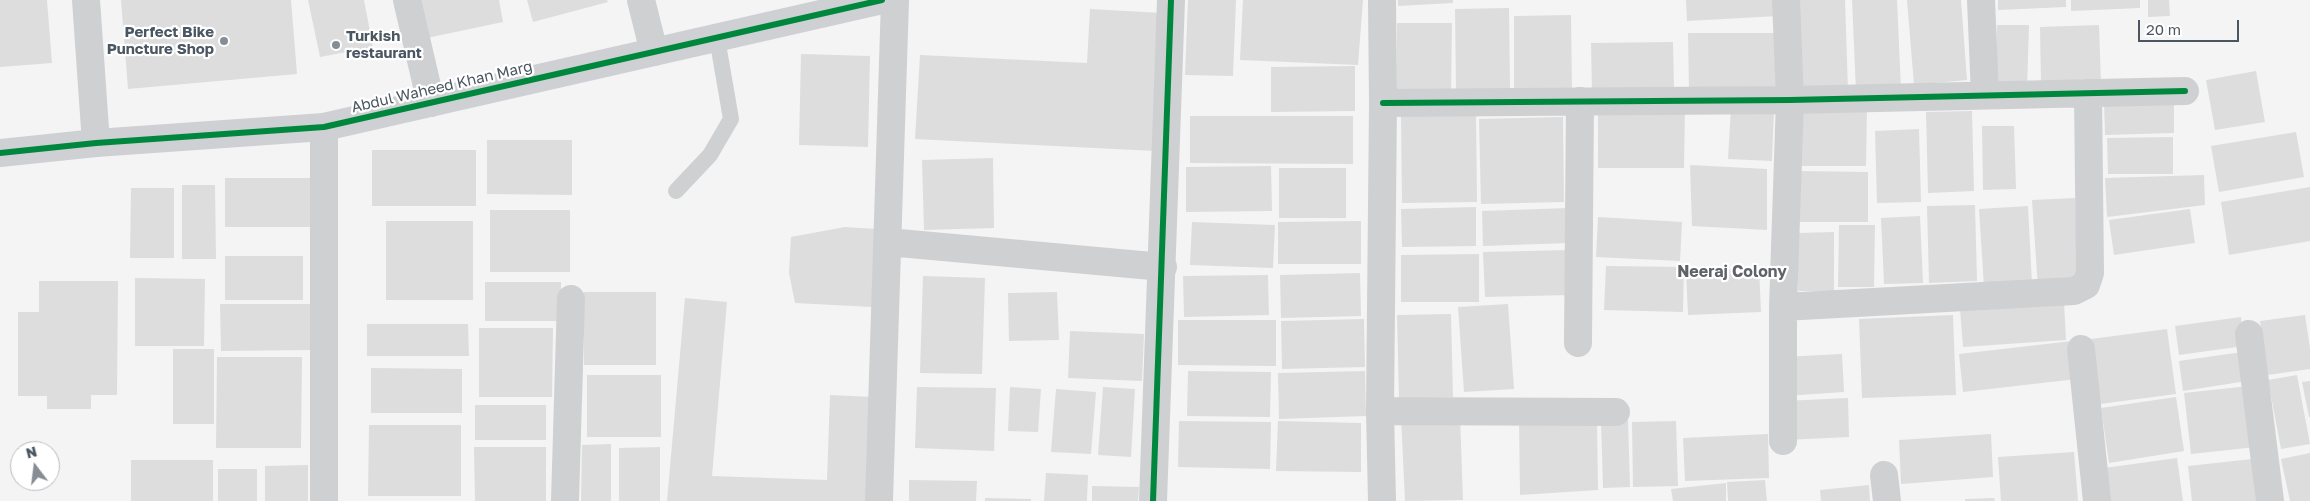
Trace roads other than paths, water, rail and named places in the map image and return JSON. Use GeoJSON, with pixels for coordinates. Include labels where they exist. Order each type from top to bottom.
{"type":"FeatureCollection","features":[{"type":"Feature","properties":{"kind":"street"},"geometry":{"type":"LineString","coordinates":[[86,0],[96,143]]}},
{"type":"Feature","properties":{"kind":"street"},"geometry":{"type":"LineString","coordinates":[[407,0],[431,103]]}},
{"type":"Feature","properties":{"kind":"street"},"geometry":{"type":"LineString","coordinates":[[641,0],[654,52]]}},
{"type":"Feature","properties":{"kind":"street","name":"Abdul Waheed Khan Marg"},"geometry":{"type":"LineString","coordinates":[[0,153],[96,143],[324,127],[882,0]]}},
{"type":"Feature","properties":{"kind":"street"},"geometry":{"type":"LineString","coordinates":[[879,501],[895,0]]}},
{"type":"Feature","properties":{"kind":"street"},"geometry":{"type":"LineString","coordinates":[[1153,501],[1163,267],[1171,0]]}},
{"type":"Feature","properties":{"kind":"street"},"geometry":{"type":"LineString","coordinates":[[1382,0],[1383,103],[1380,411],[1382,501]]}},
{"type":"Feature","properties":{"kind":"street"},"geometry":{"type":"LineString","coordinates":[[1783,440],[1783,307],[1790,100],[1786,0]]}},
{"type":"Feature","properties":{"kind":"street"},"geometry":{"type":"LineString","coordinates":[[1981,0],[1985,95]]}},
{"type":"Feature","properties":{"kind":"street"},"geometry":{"type":"LineString","coordinates":[[1383,103],[1790,100],[2185,91]]}},
{"type":"Feature","properties":{"kind":"street"},"geometry":{"type":"LineString","coordinates":[[1783,307],[2074,291],[2086,285],[2090,273],[2088,93]]}},
{"type":"Feature","properties":{"kind":"street"},"geometry":{"type":"LineString","coordinates":[[1578,343],[1580,101]]}},
{"type":"Feature","properties":{"kind":"street"},"geometry":{"type":"LineString","coordinates":[[324,127],[324,501]]}},
{"type":"Feature","properties":{"kind":"street"},"geometry":{"type":"LineString","coordinates":[[888,242],[1163,267]]}},
{"type":"Feature","properties":{"kind":"street"},"geometry":{"type":"LineString","coordinates":[[565,501],[571,299]]}},
{"type":"Feature","properties":{"kind":"street"},"geometry":{"type":"LineString","coordinates":[[2249,334],[2270,501]]}},
{"type":"Feature","properties":{"kind":"street"},"geometry":{"type":"LineString","coordinates":[[2082,350],[2097,501]]}},
{"type":"Feature","properties":{"kind":"street"},"geometry":{"type":"LineString","coordinates":[[1380,411],[1616,412]]}},
{"type":"Feature","properties":{"kind":"lane"},"geometry":{"type":"LineString","coordinates":[[676,191],[710,155],[731,119],[717,38]]}},
{"type":"Feature","properties":{"kind":"place","name":"Perfect Bike Puncture Shop"},"geometry":{"type":"Point","coordinates":[224,41]}},
{"type":"Feature","properties":{"kind":"place","name":"Turkish restaurant"},"geometry":{"type":"Point","coordinates":[336,45]}},
{"type":"Feature","properties":{"kind":"district","name":"Neeraj Colony"},"geometry":{"type":"Point","coordinates":[1732,272]}}]}
